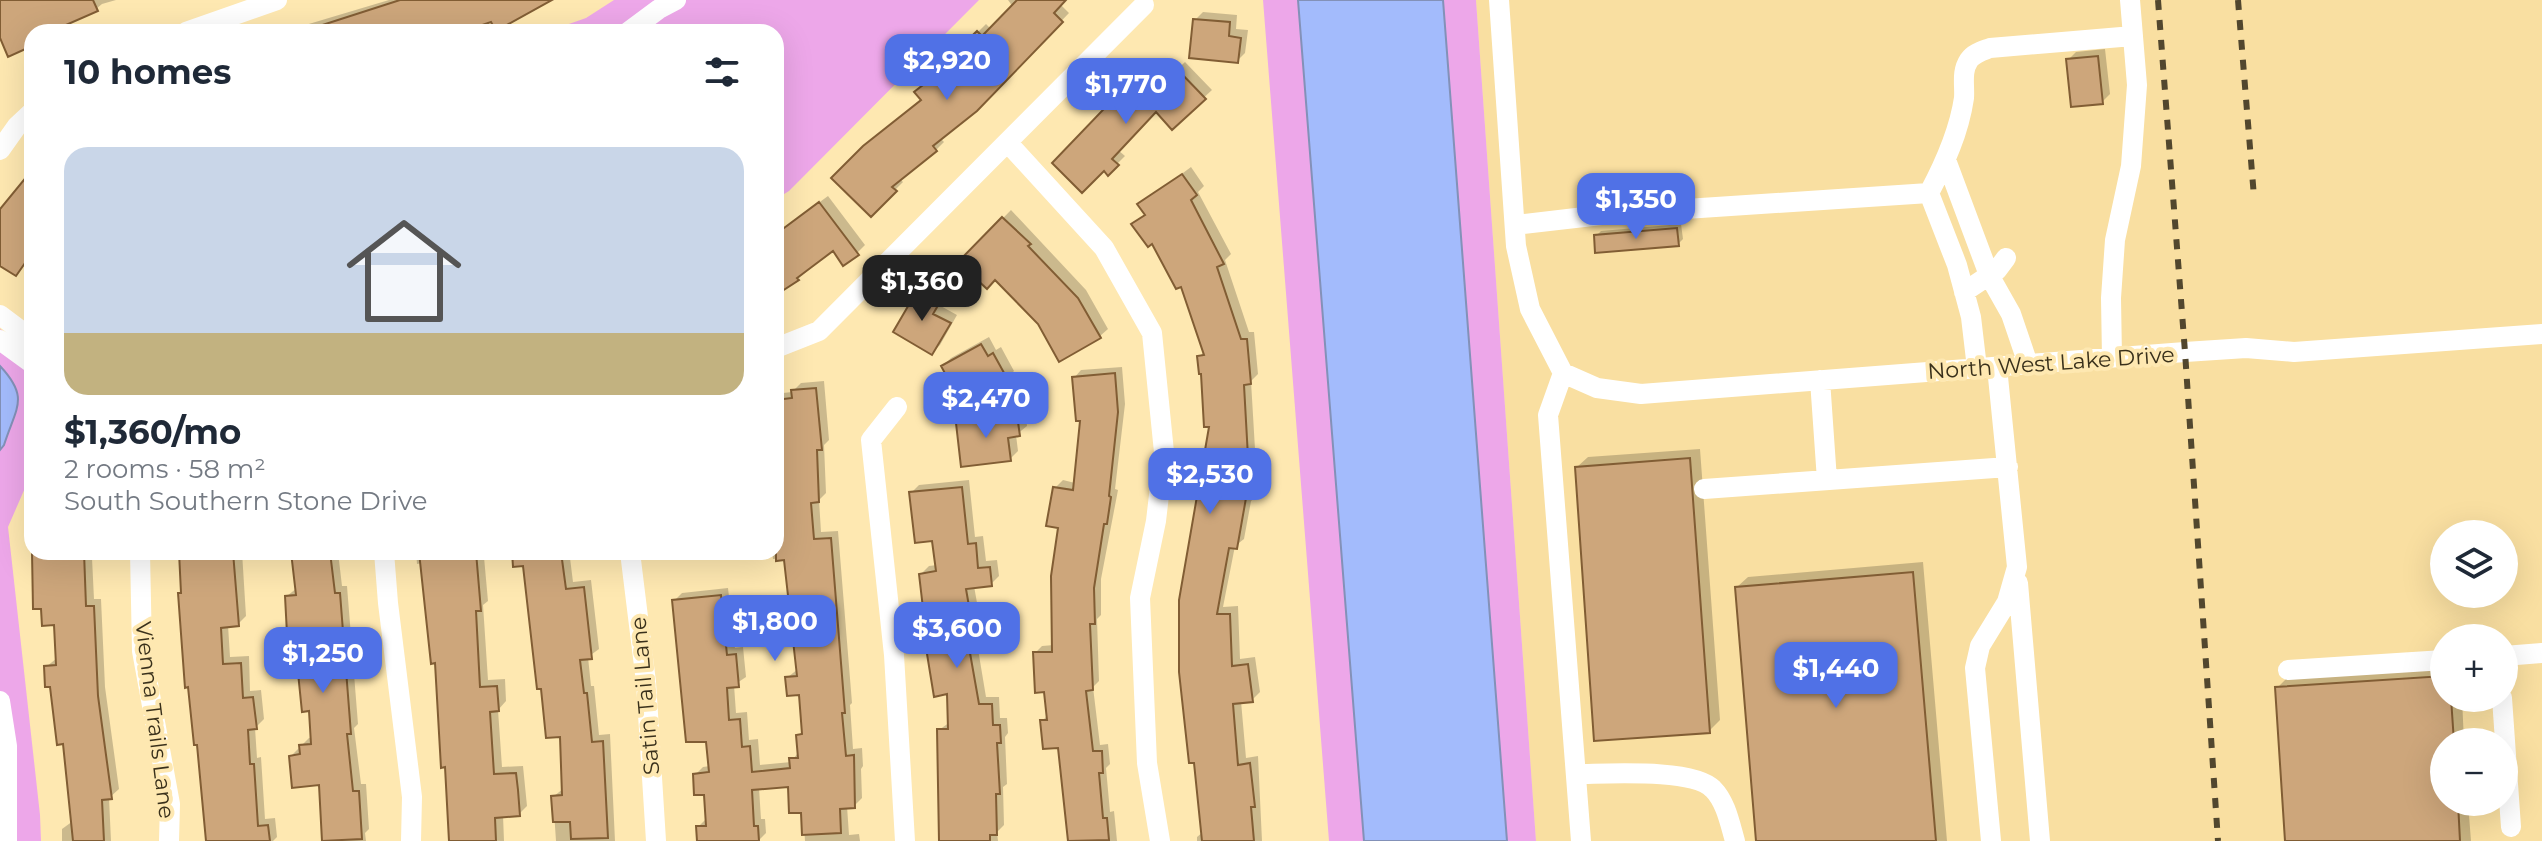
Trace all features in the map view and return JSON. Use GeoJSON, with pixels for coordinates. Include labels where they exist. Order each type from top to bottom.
{"type":"FeatureCollection","features":[{"type":"Feature","properties":{"kind":"street"},"geometry":{"type":"LineString","coordinates":[[209,24],[277,0]]}},
{"type":"Feature","properties":{"kind":"street"},"geometry":{"type":"LineString","coordinates":[[639,24],[676,0]]}},
{"type":"Feature","properties":{"kind":"street"},"geometry":{"type":"LineString","coordinates":[[1499,0],[1516,246],[1530,309],[1563,373],[1548,415],[1581,841]]}},
{"type":"Feature","properties":{"kind":"street"},"geometry":{"type":"LineString","coordinates":[[2112,358],[2111,298],[2115,240],[2131,166],[2137,85],[2130,0]]}},
{"type":"Feature","properties":{"kind":"street"},"geometry":{"type":"LineString","coordinates":[[784,345],[819,331],[1144,5]]}},
{"type":"Feature","properties":{"kind":"street"},"geometry":{"type":"LineString","coordinates":[[2040,841],[2008,467],[1987,368],[1929,193],[1946,160],[1964,97],[1964,73],[1968,60],[1977,52],[1990,48],[2133,36]]}},
{"type":"Feature","properties":{"kind":"street"},"geometry":{"type":"LineString","coordinates":[[0,113],[24,119],[0,150]]}},
{"type":"Feature","properties":{"kind":"street"},"geometry":{"type":"LineString","coordinates":[[1008,143],[1104,248],[1152,333],[1164,452],[1156,521],[1140,598],[1147,763],[1160,841]]}},
{"type":"Feature","properties":{"kind":"street"},"geometry":{"type":"LineString","coordinates":[[1946,160],[1989,275],[2011,314],[2028,364]]}},
{"type":"Feature","properties":{"kind":"street"},"geometry":{"type":"LineString","coordinates":[[1515,225],[1610,214],[1929,193]]}},
{"type":"Feature","properties":{"kind":"street"},"geometry":{"type":"LineString","coordinates":[[1946,237],[1968,217]]}},
{"type":"Feature","properties":{"kind":"street"},"geometry":{"type":"LineString","coordinates":[[1964,292],[1997,270],[2006,258]]}},
{"type":"Feature","properties":{"kind":"street"},"geometry":{"type":"LineString","coordinates":[[0,315],[24,333]]}},
{"type":"Feature","properties":{"kind":"street","name":"North West Lake Drive"},"geometry":{"type":"LineString","coordinates":[[1563,373],[1597,388],[1641,394],[2246,348],[2294,352],[2542,334]]}},
{"type":"Feature","properties":{"kind":"street"},"geometry":{"type":"LineString","coordinates":[[0,340],[24,358]]}},
{"type":"Feature","properties":{"kind":"street"},"geometry":{"type":"LineString","coordinates":[[1820,380],[1827,480]]}},
{"type":"Feature","properties":{"kind":"street"},"geometry":{"type":"LineString","coordinates":[[897,407],[871,440],[894,655],[905,841]]}},
{"type":"Feature","properties":{"kind":"street"},"geometry":{"type":"LineString","coordinates":[[1704,489],[2008,467]]}},
{"type":"Feature","properties":{"kind":"street","name":"Vienna Trails Lane"},"geometry":{"type":"LineString","coordinates":[[140,560],[142,651],[170,804],[169,841]]}},
{"type":"Feature","properties":{"kind":"street"},"geometry":{"type":"LineString","coordinates":[[385,560],[412,797],[411,841]]}},
{"type":"Feature","properties":{"kind":"street","name":"Satin Tail Lane"},"geometry":{"type":"LineString","coordinates":[[631,560],[646,682],[656,841]]}},
{"type":"Feature","properties":{"kind":"street"},"geometry":{"type":"LineString","coordinates":[[1991,841],[1975,668],[1980,646],[2007,602],[2017,567]]}},
{"type":"Feature","properties":{"kind":"street"},"geometry":{"type":"LineString","coordinates":[[2518,655],[2542,653]]}},
{"type":"Feature","properties":{"kind":"street"},"geometry":{"type":"LineString","coordinates":[[2288,670],[2430,661]]}},
{"type":"Feature","properties":{"kind":"street"},"geometry":{"type":"LineString","coordinates":[[0,701],[7,746],[7,841]]}},
{"type":"Feature","properties":{"kind":"street"},"geometry":{"type":"LineString","coordinates":[[2503,712],[2511,827]]}},
{"type":"Feature","properties":{"kind":"street"},"geometry":{"type":"LineString","coordinates":[[1576,774],[1679,775],[1712,787],[1728,814],[1735,841]]}},
{"type":"Feature","properties":{"kind":"shaded area"},"geometry":{"type":"Polygon","coordinates":[[[614,0],[979,0],[784,194],[784,24],[569,24],[586,18],[614,0]]]}},
{"type":"Feature","properties":{"kind":"shaded area"},"geometry":{"type":"Polygon","coordinates":[[[1263,0],[1476,0],[1536,841],[1329,841],[1263,0]]]}},
{"type":"Feature","properties":{"kind":"shaded area"},"geometry":{"type":"Polygon","coordinates":[[[1476,0],[2542,0],[2542,841],[1536,841],[1476,0]]]}},
{"type":"Feature","properties":{"kind":"shaded area"},"geometry":{"type":"Polygon","coordinates":[[[0,329],[24,346],[24,490],[8,527],[41,841],[0,841],[0,329]]]}},
{"type":"Feature","properties":{"kind":"water"},"geometry":{"type":"Polygon","coordinates":[[[1298,0],[1443,0],[1507,841],[1364,841],[1298,0]]]}},
{"type":"Feature","properties":{"kind":"water"},"geometry":{"type":"Polygon","coordinates":[[[0,366],[15,386],[18,403],[0,450],[0,366]]]}},
{"type":"Feature","properties":{"kind":"building"},"geometry":{"type":"Polygon","coordinates":[[[0,0],[93,0],[98,11],[68,24],[24,24],[24,50],[8,57],[0,38],[0,0]]]}},
{"type":"Feature","properties":{"kind":"building"},"geometry":{"type":"Polygon","coordinates":[[[400,0],[552,0],[509,24],[325,24],[400,0]]]}},
{"type":"Feature","properties":{"kind":"building"},"geometry":{"type":"Polygon","coordinates":[[[1017,0],[1066,0],[1054,13],[1063,22],[977,111],[933,146],[937,151],[892,187],[897,191],[871,217],[831,178],[863,146],[921,100],[914,92],[954,61],[950,57],[977,31],[982,36],[1017,0]]]}},
{"type":"Feature","properties":{"kind":"building"},"geometry":{"type":"Polygon","coordinates":[[[1193,19],[1230,22],[1229,36],[1241,38],[1238,63],[1189,58],[1193,19]]]}},
{"type":"Feature","properties":{"kind":"building"},"geometry":{"type":"Polygon","coordinates":[[[2098,56],[2103,104],[2071,107],[2066,59],[2098,56]]]}},
{"type":"Feature","properties":{"kind":"building"},"geometry":{"type":"Polygon","coordinates":[[[1176,68],[1206,99],[1172,130],[1156,112],[1112,159],[1119,165],[1108,176],[1104,171],[1082,193],[1052,163],[1122,90],[1126,93],[1147,74],[1158,85],[1176,68]]]}},
{"type":"Feature","properties":{"kind":"building"},"geometry":{"type":"Polygon","coordinates":[[[1182,174],[1197,195],[1191,200],[1224,264],[1217,267],[1241,339],[1247,339],[1251,384],[1244,385],[1248,457],[1258,458],[1251,499],[1246,498],[1237,549],[1229,548],[1217,614],[1230,614],[1232,666],[1248,664],[1253,702],[1233,704],[1238,765],[1250,763],[1255,807],[1251,807],[1254,841],[1202,841],[1194,763],[1189,763],[1179,672],[1179,600],[1209,427],[1204,427],[1197,356],[1204,355],[1181,287],[1176,289],[1152,244],[1148,247],[1131,224],[1145,215],[1137,204],[1182,174]]]}},
{"type":"Feature","properties":{"kind":"building"},"geometry":{"type":"Polygon","coordinates":[[[24,180],[24,264],[16,276],[0,266],[0,209],[24,180]]]}},
{"type":"Feature","properties":{"kind":"building"},"geometry":{"type":"Polygon","coordinates":[[[819,202],[859,255],[843,266],[833,251],[784,290],[784,228],[819,202]]]}},
{"type":"Feature","properties":{"kind":"building"},"geometry":{"type":"Polygon","coordinates":[[[1002,217],[1031,244],[1028,246],[1078,298],[1101,338],[1059,362],[1038,324],[995,280],[987,289],[958,262],[1002,217]]]}},
{"type":"Feature","properties":{"kind":"building"},"geometry":{"type":"Polygon","coordinates":[[[1677,228],[1679,246],[1595,253],[1594,235],[1677,228]]]}},
{"type":"Feature","properties":{"kind":"building"},"geometry":{"type":"Polygon","coordinates":[[[918,289],[940,302],[933,314],[951,323],[932,355],[893,332],[918,289]]]}},
{"type":"Feature","properties":{"kind":"building"},"geometry":{"type":"Polygon","coordinates":[[[981,344],[988,356],[993,353],[1008,380],[962,405],[941,366],[981,344]]]}},
{"type":"Feature","properties":{"kind":"building"},"geometry":{"type":"Polygon","coordinates":[[[1115,373],[1118,412],[1111,497],[1094,588],[1095,624],[1090,624],[1093,690],[1086,691],[1093,751],[1102,751],[1103,773],[1099,773],[1103,818],[1107,818],[1109,840],[1068,841],[1058,748],[1043,749],[1040,720],[1047,720],[1044,692],[1035,693],[1033,652],[1052,652],[1051,576],[1058,528],[1046,526],[1053,487],[1073,490],[1080,421],[1076,421],[1072,377],[1115,373]]]}},
{"type":"Feature","properties":{"kind":"building"},"geometry":{"type":"Polygon","coordinates":[[[816,388],[822,450],[817,450],[819,502],[811,503],[814,539],[831,538],[845,713],[842,713],[846,756],[854,755],[855,808],[840,809],[841,833],[802,835],[801,813],[789,813],[788,787],[752,790],[754,826],[758,826],[759,841],[697,841],[696,826],[706,826],[704,795],[694,795],[693,774],[709,772],[706,742],[686,742],[672,600],[721,595],[727,655],[736,654],[739,687],[727,688],[729,720],[740,719],[742,747],[750,746],[752,772],[790,768],[789,758],[798,758],[796,735],[802,734],[799,695],[787,696],[785,677],[797,676],[784,560],[784,399],[792,398],[791,390],[816,388]]]}},
{"type":"Feature","properties":{"kind":"building"},"geometry":{"type":"Polygon","coordinates":[[[1017,415],[1020,436],[1008,438],[1011,461],[961,467],[956,423],[1017,415]]]}},
{"type":"Feature","properties":{"kind":"building"},"geometry":{"type":"Polygon","coordinates":[[[1690,458],[1710,733],[1594,741],[1575,467],[1690,458]]]}},
{"type":"Feature","properties":{"kind":"building"},"geometry":{"type":"Polygon","coordinates":[[[962,487],[968,544],[976,543],[978,568],[990,567],[992,586],[966,589],[974,635],[967,636],[979,704],[992,704],[993,725],[1000,725],[1001,743],[997,743],[1000,794],[996,794],[997,835],[990,835],[990,841],[939,841],[937,729],[948,729],[947,694],[934,697],[921,617],[924,617],[919,574],[936,571],[932,541],[915,543],[909,492],[962,487]]]}},
{"type":"Feature","properties":{"kind":"building"},"geometry":{"type":"Polygon","coordinates":[[[32,560],[84,560],[86,606],[94,606],[98,696],[112,799],[102,800],[104,841],[73,841],[63,744],[57,745],[50,687],[45,687],[44,666],[56,665],[54,625],[42,626],[41,609],[33,609],[32,560]]]}},
{"type":"Feature","properties":{"kind":"building"},"geometry":{"type":"Polygon","coordinates":[[[179,560],[234,560],[239,626],[221,628],[223,664],[241,663],[243,698],[253,697],[257,729],[248,730],[250,764],[254,764],[258,826],[268,825],[270,841],[206,841],[197,745],[194,745],[188,687],[185,688],[178,593],[181,593],[179,560]]]}},
{"type":"Feature","properties":{"kind":"building"},"geometry":{"type":"Polygon","coordinates":[[[292,560],[331,560],[335,593],[340,593],[351,734],[347,734],[353,791],[359,791],[362,839],[322,841],[319,785],[292,788],[289,756],[300,754],[299,745],[311,744],[309,711],[302,712],[294,633],[287,634],[285,596],[296,595],[292,560]]]}},
{"type":"Feature","properties":{"kind":"building"},"geometry":{"type":"Polygon","coordinates":[[[420,560],[477,560],[481,611],[476,611],[480,687],[497,686],[499,711],[490,712],[494,774],[516,773],[520,816],[495,818],[496,841],[449,841],[435,663],[431,664],[420,560]]]}},
{"type":"Feature","properties":{"kind":"building"},"geometry":{"type":"Polygon","coordinates":[[[513,560],[562,560],[566,589],[584,587],[592,659],[580,660],[592,742],[603,741],[608,838],[571,839],[570,822],[553,822],[551,796],[562,795],[560,737],[546,738],[541,689],[537,689],[523,566],[513,567],[513,560]]]}},
{"type":"Feature","properties":{"kind":"building"},"geometry":{"type":"Polygon","coordinates":[[[1913,572],[1936,841],[1756,841],[1735,587],[1913,572]]]}},
{"type":"Feature","properties":{"kind":"building"},"geometry":{"type":"Polygon","coordinates":[[[2430,677],[2430,712],[2452,712],[2453,728],[2430,728],[2430,816],[2459,816],[2460,841],[2285,841],[2275,687],[2430,677]]]}},
{"type":"Feature","properties":{"kind":"railway"},"geometry":{"type":"LineString","coordinates":[[2158,0],[2218,841]]}},
{"type":"Feature","properties":{"kind":"railway"},"geometry":{"type":"LineString","coordinates":[[2238,0],[2254,197]]}}]}
